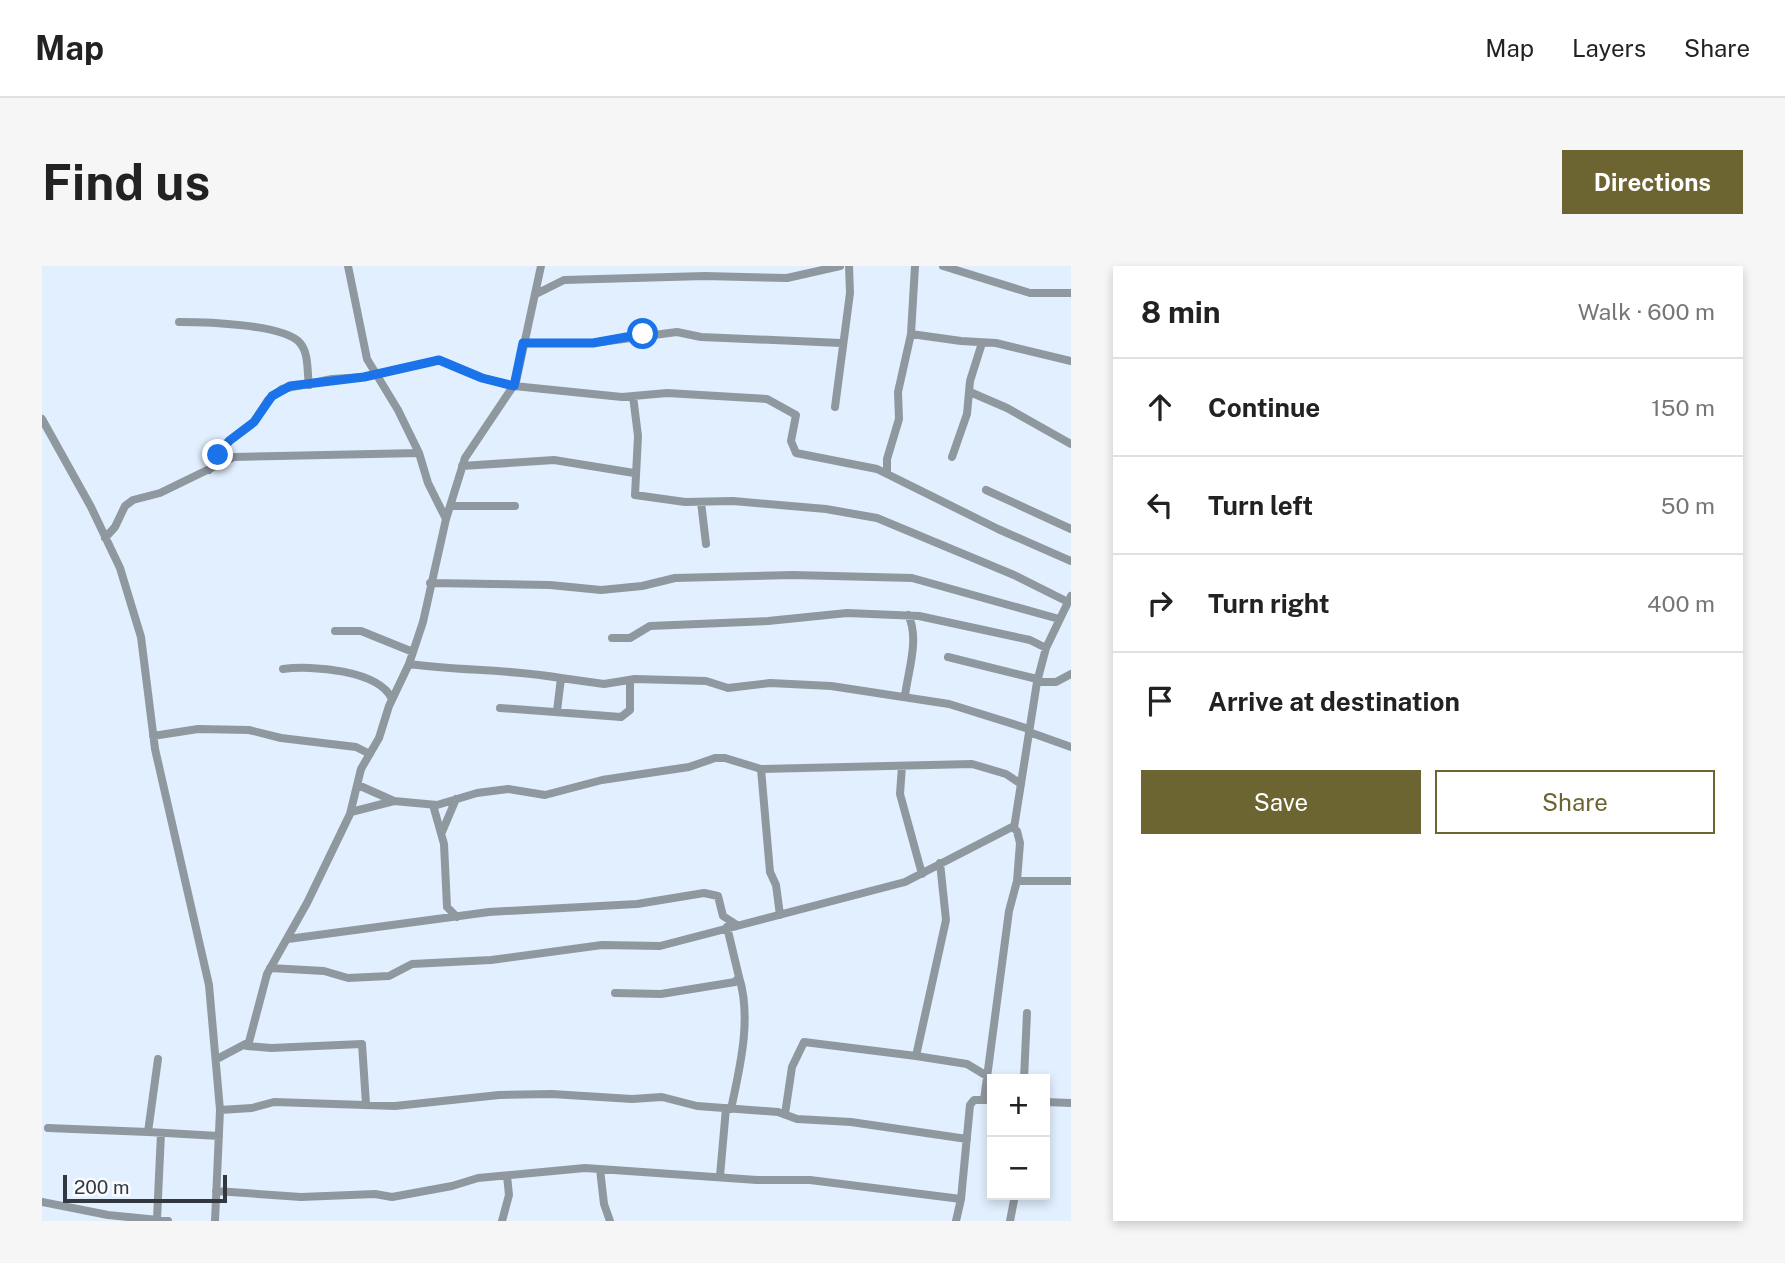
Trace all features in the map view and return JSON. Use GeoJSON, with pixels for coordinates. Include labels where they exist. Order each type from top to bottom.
{"type":"FeatureCollection","features":[{"type":"Feature","properties":{"kind":"street"},"geometry":{"type":"LineString","coordinates":[[348,266],[367,359],[377,372],[419,453],[428,483],[446,519]]}},
{"type":"Feature","properties":{"kind":"street"},"geometry":{"type":"LineString","coordinates":[[247,1046],[270,968],[288,939],[351,813],[361,769],[379,738],[392,693],[409,664],[423,622],[446,519],[462,466],[475,439],[514,386],[541,266]]}},
{"type":"Feature","properties":{"kind":"street"},"geometry":{"type":"LineString","coordinates":[[536,294],[564,280],[705,276],[787,278],[840,266]]}},
{"type":"Feature","properties":{"kind":"street"},"geometry":{"type":"LineString","coordinates":[[835,407],[841,342],[850,293],[849,266]]}},
{"type":"Feature","properties":{"kind":"street"},"geometry":{"type":"LineString","coordinates":[[887,473],[887,459],[899,419],[898,391],[911,334],[915,266]]}},
{"type":"Feature","properties":{"kind":"street"},"geometry":{"type":"LineString","coordinates":[[943,266],[1030,293],[1071,293]]}},
{"type":"Feature","properties":{"kind":"street"},"geometry":{"type":"LineString","coordinates":[[179,322],[236,323],[294,338],[306,354],[309,385]]}},
{"type":"Feature","properties":{"kind":"street"},"geometry":{"type":"LineString","coordinates":[[523,343],[593,343],[677,332],[701,337],[841,342]]}},
{"type":"Feature","properties":{"kind":"street"},"geometry":{"type":"LineString","coordinates":[[911,334],[978,344],[1013,346],[1071,361]]}},
{"type":"Feature","properties":{"kind":"street"},"geometry":{"type":"LineString","coordinates":[[952,457],[967,414],[978,344]]}},
{"type":"Feature","properties":{"kind":"street"},"geometry":{"type":"LineString","coordinates":[[209,470],[229,441],[254,422],[272,396],[290,386],[364,377],[439,360],[482,378],[514,386],[632,396],[667,393],[770,400],[796,415],[791,441],[796,453],[887,473],[1071,562]]}},
{"type":"Feature","properties":{"kind":"street"},"geometry":{"type":"LineString","coordinates":[[970,392],[1007,408],[1071,444]]}},
{"type":"Feature","properties":{"kind":"street"},"geometry":{"type":"LineString","coordinates":[[632,396],[638,436],[634,473],[635,495],[701,502],[826,509],[877,518],[1070,599],[1046,648],[1037,681],[1014,828],[1020,843],[1017,881],[1009,911],[987,1074]]}},
{"type":"Feature","properties":{"kind":"street"},"geometry":{"type":"LineString","coordinates":[[42,419],[106,538],[129,591],[141,637],[153,736],[202,948],[217,1059],[220,1110],[215,1221]]}},
{"type":"Feature","properties":{"kind":"street"},"geometry":{"type":"LineString","coordinates":[[106,538],[115,527],[125,506],[133,500],[160,493],[240,456],[310,458],[419,453]]}},
{"type":"Feature","properties":{"kind":"street"},"geometry":{"type":"LineString","coordinates":[[462,466],[554,460],[634,473]]}},
{"type":"Feature","properties":{"kind":"street"},"geometry":{"type":"LineString","coordinates":[[986,489],[1071,529]]}},
{"type":"Feature","properties":{"kind":"street"},"geometry":{"type":"LineString","coordinates":[[701,502],[706,544]]}},
{"type":"Feature","properties":{"kind":"street"},"geometry":{"type":"LineString","coordinates":[[450,506],[515,506]]}},
{"type":"Feature","properties":{"kind":"street"},"geometry":{"type":"LineString","coordinates":[[430,583],[601,590],[642,586],[675,578],[793,575],[912,578],[1059,620]]}},
{"type":"Feature","properties":{"kind":"street"},"geometry":{"type":"LineString","coordinates":[[612,638],[623,640],[657,625],[768,621],[828,613],[911,619],[919,616],[1030,639],[1046,648]]}},
{"type":"Feature","properties":{"kind":"street"},"geometry":{"type":"LineString","coordinates":[[905,696],[911,619]]}},
{"type":"Feature","properties":{"kind":"street"},"geometry":{"type":"LineString","coordinates":[[335,631],[361,631],[413,652]]}},
{"type":"Feature","properties":{"kind":"street"},"geometry":{"type":"LineString","coordinates":[[948,657],[1037,681],[1056,682],[1071,674]]}},
{"type":"Feature","properties":{"kind":"street"},"geometry":{"type":"LineString","coordinates":[[409,664],[434,668],[510,670],[604,684],[630,682],[635,679],[706,681],[728,688],[813,684],[905,696],[992,715],[1071,747]]}},
{"type":"Feature","properties":{"kind":"street"},"geometry":{"type":"LineString","coordinates":[[283,669],[334,671],[372,680],[392,693]]}},
{"type":"Feature","properties":{"kind":"street"},"geometry":{"type":"LineString","coordinates":[[557,711],[561,678]]}},
{"type":"Feature","properties":{"kind":"street"},"geometry":{"type":"LineString","coordinates":[[500,708],[624,717],[631,707],[630,682]]}},
{"type":"Feature","properties":{"kind":"street"},"geometry":{"type":"LineString","coordinates":[[153,736],[198,729],[249,730],[281,738],[356,747],[370,754]]}},
{"type":"Feature","properties":{"kind":"street"},"geometry":{"type":"LineString","coordinates":[[358,785],[394,801],[433,805],[508,789],[545,795],[608,779],[678,769],[715,758],[725,758],[761,769],[972,764],[1006,774],[1021,784]]}},
{"type":"Feature","properties":{"kind":"street"},"geometry":{"type":"LineString","coordinates":[[902,766],[900,794],[922,874]]}},
{"type":"Feature","properties":{"kind":"street"},"geometry":{"type":"LineString","coordinates":[[761,769],[770,872],[776,885],[780,915]]}},
{"type":"Feature","properties":{"kind":"street"},"geometry":{"type":"LineString","coordinates":[[1006,774],[1023,770]]}},
{"type":"Feature","properties":{"kind":"street"},"geometry":{"type":"LineString","coordinates":[[442,833],[456,799]]}},
{"type":"Feature","properties":{"kind":"street"},"geometry":{"type":"LineString","coordinates":[[351,813],[394,801]]}},
{"type":"Feature","properties":{"kind":"street"},"geometry":{"type":"LineString","coordinates":[[433,805],[442,833],[447,906],[457,917]]}},
{"type":"Feature","properties":{"kind":"street"},"geometry":{"type":"LineString","coordinates":[[270,968],[324,971],[348,978],[389,976],[412,964],[491,960],[602,945],[660,946],[905,882],[1008,828],[1014,828]]}},
{"type":"Feature","properties":{"kind":"street"},"geometry":{"type":"LineString","coordinates":[[916,1056],[946,920],[940,863]]}},
{"type":"Feature","properties":{"kind":"street"},"geometry":{"type":"LineString","coordinates":[[1017,881],[1071,881]]}},
{"type":"Feature","properties":{"kind":"street"},"geometry":{"type":"LineString","coordinates":[[288,939],[489,912],[637,904],[704,893],[718,896],[723,916],[737,925]]}},
{"type":"Feature","properties":{"kind":"street"},"geometry":{"type":"LineString","coordinates":[[720,1176],[728,1109],[742,1049],[745,1002],[727,927]]}},
{"type":"Feature","properties":{"kind":"street"},"geometry":{"type":"LineString","coordinates":[[615,993],[685,992],[739,981]]}},
{"type":"Feature","properties":{"kind":"street"},"geometry":{"type":"LineString","coordinates":[[1024,1074],[1027,1013]]}},
{"type":"Feature","properties":{"kind":"street"},"geometry":{"type":"LineString","coordinates":[[785,1114],[792,1067],[804,1042],[967,1064],[987,1076]]}},
{"type":"Feature","properties":{"kind":"street"},"geometry":{"type":"LineString","coordinates":[[217,1059],[247,1046],[271,1048],[362,1044],[366,1104]]}},
{"type":"Feature","properties":{"kind":"street"},"geometry":{"type":"LineString","coordinates":[[148,1132],[158,1059]]}},
{"type":"Feature","properties":{"kind":"street"},"geometry":{"type":"LineString","coordinates":[[220,1110],[252,1108],[274,1102],[395,1107],[499,1095],[673,1098],[691,1104],[785,1114],[797,1119],[851,1122],[967,1139]]}},
{"type":"Feature","properties":{"kind":"street"},"geometry":{"type":"LineString","coordinates":[[956,1221],[961,1199],[971,1102],[987,1100]]}},
{"type":"Feature","properties":{"kind":"street"},"geometry":{"type":"LineString","coordinates":[[1050,1102],[1071,1103]]}},
{"type":"Feature","properties":{"kind":"street"},"geometry":{"type":"LineString","coordinates":[[48,1128],[219,1136]]}},
{"type":"Feature","properties":{"kind":"street"},"geometry":{"type":"LineString","coordinates":[[157,1219],[162,1133]]}},
{"type":"Feature","properties":{"kind":"street"},"geometry":{"type":"LineString","coordinates":[[216,1191],[301,1196],[375,1194],[392,1197],[452,1186],[478,1178],[569,1168],[810,1180],[961,1199]]}},
{"type":"Feature","properties":{"kind":"street"},"geometry":{"type":"LineString","coordinates":[[600,1169],[604,1204],[610,1221]]}},
{"type":"Feature","properties":{"kind":"street"},"geometry":{"type":"LineString","coordinates":[[502,1221],[509,1195],[507,1175]]}},
{"type":"Feature","properties":{"kind":"street"},"geometry":{"type":"LineString","coordinates":[[1010,1221],[1014,1200]]}},
{"type":"Feature","properties":{"kind":"street"},"geometry":{"type":"LineString","coordinates":[[42,1202],[108,1215],[168,1221]]}},
{"type":"Feature","properties":{"kind":"route"},"geometry":{"type":"LineString","coordinates":[[218,455],[229,441],[254,422],[272,396],[290,386],[345,377],[364,377],[439,360],[482,378],[514,386],[523,343],[593,343],[643,334]]}}]}
